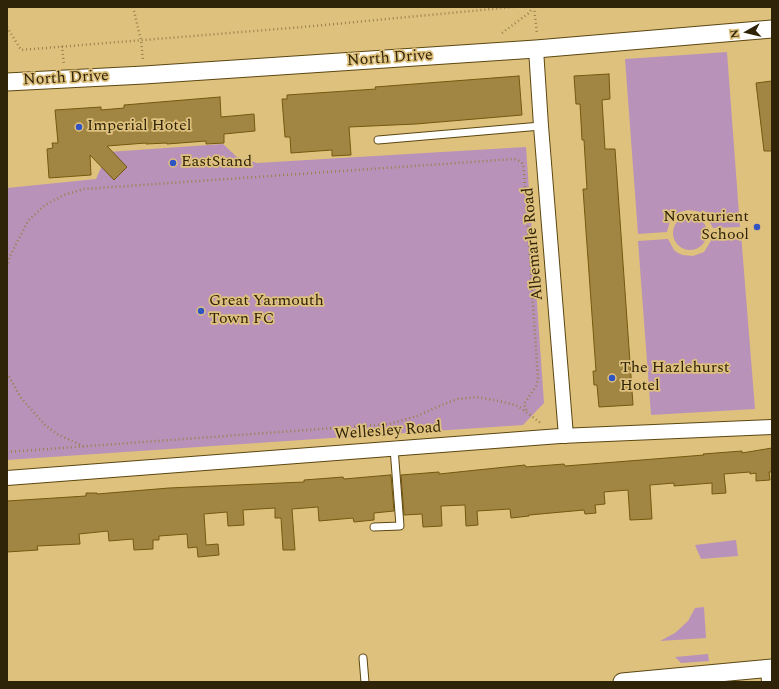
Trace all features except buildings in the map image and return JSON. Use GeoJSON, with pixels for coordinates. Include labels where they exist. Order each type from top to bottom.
{"type":"FeatureCollection","features":[{"type":"Feature","properties":{"kind":"street","name":"North Drive"},"geometry":{"type":"LineString","coordinates":[[7,82],[144,75],[538,48],[772,29]]}},
{"type":"Feature","properties":{"kind":"street","name":"Albemarle Road"},"geometry":{"type":"LineString","coordinates":[[538,48],[541,126],[563,436]]}},
{"type":"Feature","properties":{"kind":"street","name":"Wellesley Road"},"geometry":{"type":"LineString","coordinates":[[7,478],[563,436],[772,427]]}},
{"type":"Feature","properties":{"kind":"street"},"geometry":{"type":"LineString","coordinates":[[622,682],[770,673]]}},
{"type":"Feature","properties":{"kind":"lane"},"geometry":{"type":"LineString","coordinates":[[378,140],[541,126]]}},
{"type":"Feature","properties":{"kind":"lane"},"geometry":{"type":"LineString","coordinates":[[374,527],[400,526],[394,448]]}},
{"type":"Feature","properties":{"kind":"lane"},"geometry":{"type":"LineString","coordinates":[[363,658],[365,682]]}},
{"type":"Feature","properties":{"kind":"path"},"geometry":{"type":"LineString","coordinates":[[133,7],[141,40],[144,75]]}},
{"type":"Feature","properties":{"kind":"path"},"geometry":{"type":"LineString","coordinates":[[7,29],[21,50],[303,28],[513,7]]}},
{"type":"Feature","properties":{"kind":"path"},"geometry":{"type":"LineString","coordinates":[[502,32],[529,13],[533,7]]}},
{"type":"Feature","properties":{"kind":"path"},"geometry":{"type":"LineString","coordinates":[[533,7],[538,48]]}},
{"type":"Feature","properties":{"kind":"path"},"geometry":{"type":"LineString","coordinates":[[62,46],[64,65]]}},
{"type":"Feature","properties":{"kind":"path"},"geometry":{"type":"LineString","coordinates":[[7,267],[10,256],[28,221],[46,205],[64,195],[84,189],[514,159],[519,160],[523,164],[524,172],[538,379],[536,386],[524,404],[527,412]]}},
{"type":"Feature","properties":{"kind":"path"},"geometry":{"type":"LineString","coordinates":[[7,373],[21,398],[45,425],[57,434],[83,446]]}},
{"type":"Feature","properties":{"kind":"path"},"geometry":{"type":"LineString","coordinates":[[7,452],[389,424],[417,416],[458,399],[477,398],[499,401],[518,406],[563,436]]}},
{"type":"Feature","properties":{"kind":"shaded area"},"geometry":{"type":"Polygon","coordinates":[[[727,52],[740,227],[713,228],[703,213],[688,210],[680,212],[674,216],[670,221],[667,232],[638,234],[625,59],[727,52]]]}},
{"type":"Feature","properties":{"kind":"shaded area"},"geometry":{"type":"Polygon","coordinates":[[[223,144],[237,157],[257,163],[526,147],[544,403],[523,425],[7,460],[7,188],[96,179],[108,152],[223,144]]]}},
{"type":"Feature","properties":{"kind":"shaded area"},"geometry":{"type":"Polygon","coordinates":[[[690,216],[702,221],[707,233],[702,245],[690,250],[678,245],[673,233],[678,221],[690,216]]]}},
{"type":"Feature","properties":{"kind":"shaded area"},"geometry":{"type":"Polygon","coordinates":[[[741,234],[755,409],[651,415],[638,241],[668,239],[674,250],[678,253],[693,256],[704,252],[712,239],[712,236],[741,234]]]}},
{"type":"Feature","properties":{"kind":"shaded area"},"geometry":{"type":"Polygon","coordinates":[[[736,540],[738,556],[701,559],[695,545],[736,540]]]}},
{"type":"Feature","properties":{"kind":"shaded area"},"geometry":{"type":"Polygon","coordinates":[[[704,607],[706,638],[660,641],[675,633],[688,621],[695,608],[704,607]]]}},
{"type":"Feature","properties":{"kind":"shaded area"},"geometry":{"type":"Polygon","coordinates":[[[708,654],[709,661],[681,663],[675,657],[708,654]]]}},
{"type":"Feature","properties":{"kind":"place","name":"Imperial Hotel"},"geometry":{"type":"Point","coordinates":[79,127]}},
{"type":"Feature","properties":{"kind":"place","name":"EastStand"},"geometry":{"type":"Point","coordinates":[173,163]}},
{"type":"Feature","properties":{"kind":"place","name":"Novaturient School"},"geometry":{"type":"Point","coordinates":[757,227]}},
{"type":"Feature","properties":{"kind":"place","name":"Great Yarmouth Town FC"},"geometry":{"type":"Point","coordinates":[201,311]}},
{"type":"Feature","properties":{"kind":"place","name":"The Hazlehurst Hotel"},"geometry":{"type":"Point","coordinates":[612,378]}}]}
